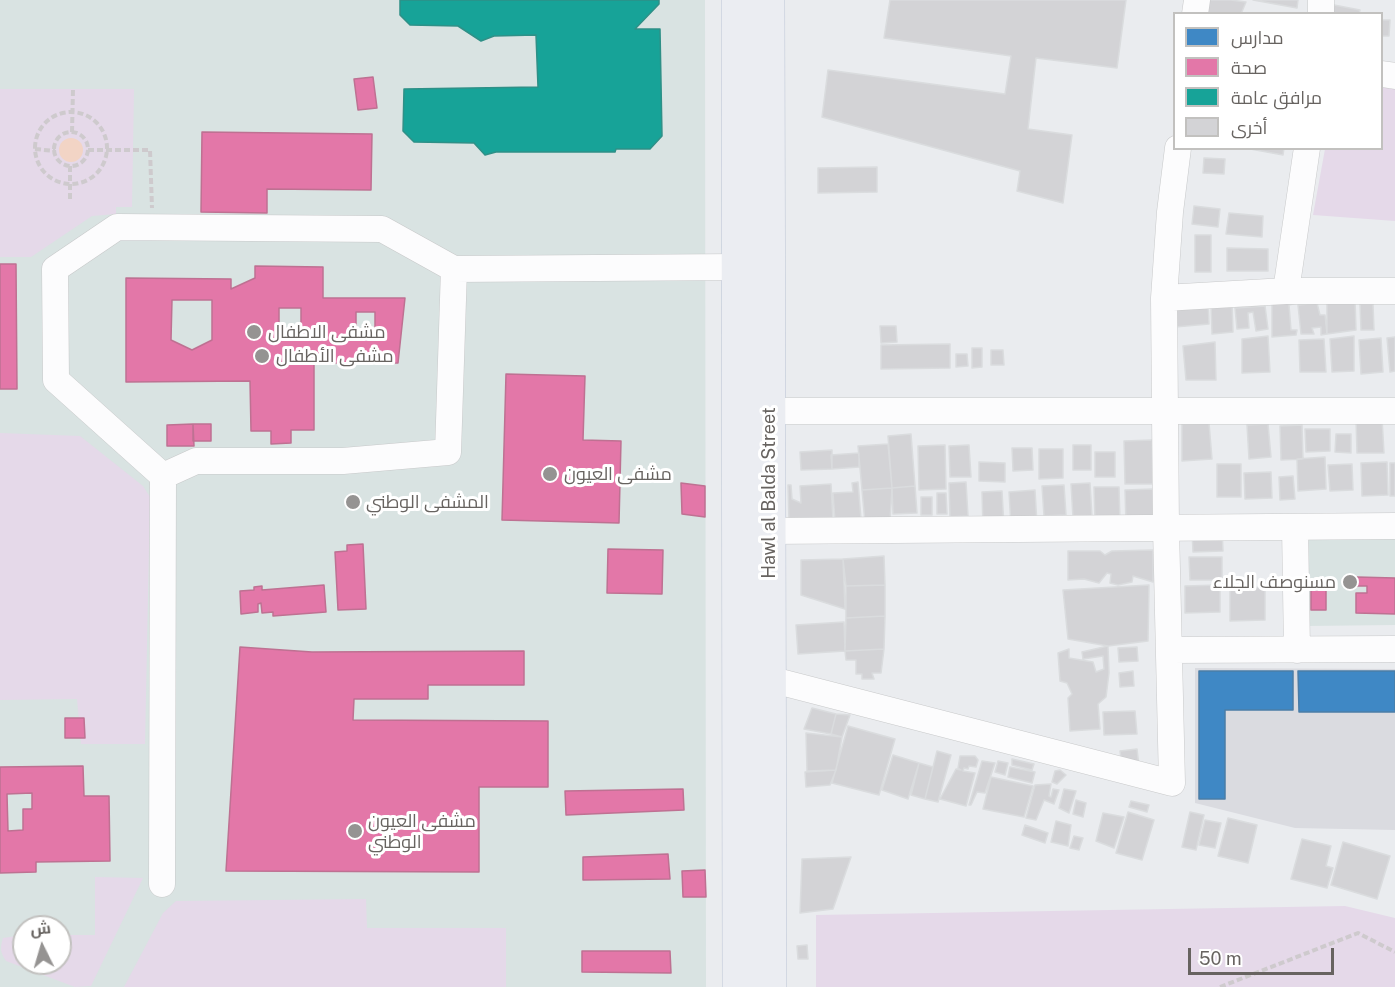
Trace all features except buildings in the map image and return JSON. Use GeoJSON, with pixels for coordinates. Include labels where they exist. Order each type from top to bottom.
{"type":"FeatureCollection","features":[{"type":"Feature","properties":{"kind":"main road","name":"Hawl al Balda Street"},"geometry":{"type":"LineString","coordinates":[[738,0],[739,987]]}},
{"type":"Feature","properties":{"kind":"main road","name":"Hawl al Balda Street"},"geometry":{"type":"LineString","coordinates":[[768,0],[770,987]]}},
{"type":"Feature","properties":{"kind":"street"},"geometry":{"type":"LineString","coordinates":[[770,679],[1172,783],[1164,298],[1170,212],[1178,150]]}},
{"type":"Feature","properties":{"kind":"street"},"geometry":{"type":"LineString","coordinates":[[1286,291],[1307,150]]}},
{"type":"Feature","properties":{"kind":"street"},"geometry":{"type":"LineString","coordinates":[[162,884],[163,476],[56,380],[55,269],[117,227],[382,229],[454,269],[738,267]]}},
{"type":"Feature","properties":{"kind":"street"},"geometry":{"type":"LineString","coordinates":[[163,476],[196,461],[344,462],[448,452],[454,269]]}},
{"type":"Feature","properties":{"kind":"street"},"geometry":{"type":"LineString","coordinates":[[1164,298],[1286,291],[1395,291]]}},
{"type":"Feature","properties":{"kind":"street"},"geometry":{"type":"LineString","coordinates":[[769,411],[1395,411]]}},
{"type":"Feature","properties":{"kind":"street"},"geometry":{"type":"LineString","coordinates":[[769,531],[1395,526]]}},
{"type":"Feature","properties":{"kind":"street"},"geometry":{"type":"LineString","coordinates":[[1295,527],[1297,650]]}},
{"type":"Feature","properties":{"kind":"street"},"geometry":{"type":"LineString","coordinates":[[1169,650],[1395,649]]}},
{"type":"Feature","properties":{"kind":"path"},"geometry":{"type":"LineString","coordinates":[[72,132],[73,89]]}},
{"type":"Feature","properties":{"kind":"path"},"geometry":{"type":"LineString","coordinates":[[72,111],[84,113],[94,119],[102,128],[108,150],[99,171],[90,179],[70,184],[46,174],[38,164],[35,149],[41,128],[49,119],[60,113],[72,111]]}},
{"type":"Feature","properties":{"kind":"path"},"geometry":{"type":"LineString","coordinates":[[72,132],[85,139],[88,150],[84,160],[70,166],[59,161],[55,145],[61,136],[72,132]]}},
{"type":"Feature","properties":{"kind":"path"},"geometry":{"type":"LineString","coordinates":[[35,149],[55,151]]}},
{"type":"Feature","properties":{"kind":"path"},"geometry":{"type":"LineString","coordinates":[[88,150],[150,150],[153,228]]}},
{"type":"Feature","properties":{"kind":"path"},"geometry":{"type":"LineString","coordinates":[[70,166],[70,201]]}},
{"type":"Feature","properties":{"kind":"path"},"geometry":{"type":"LineString","coordinates":[[1220,987],[1358,933],[1395,952]]}},
{"type":"Feature","properties":{"kind":"shaded area","name":"المشفى الوطني"},"geometry":{"type":"Polygon","coordinates":[[[0,0],[705,0],[706,987],[0,987],[0,0]]]}},
{"type":"Feature","properties":{"kind":"shaded area"},"geometry":{"type":"Polygon","coordinates":[[[1383,87],[1395,89],[1395,221],[1313,215],[1325,150],[1383,150],[1383,87]]]}},
{"type":"Feature","properties":{"kind":"shaded area"},"geometry":{"type":"Polygon","coordinates":[[[0,89],[134,89],[132,207],[116,207],[116,214],[92,216],[31,257],[0,257],[0,89]]]}},
{"type":"Feature","properties":{"kind":"shaded area"},"geometry":{"type":"Polygon","coordinates":[[[71,138],[80,141],[83,150],[80,159],[71,162],[62,159],[59,150],[62,141],[71,138]]]}},
{"type":"Feature","properties":{"kind":"shaded area"},"geometry":{"type":"Polygon","coordinates":[[[0,433],[80,436],[143,486],[150,497],[145,744],[81,744],[77,699],[0,700],[0,433]]]}},
{"type":"Feature","properties":{"kind":"shaded area","name":"مسنوصف الجلاء"},"geometry":{"type":"Polygon","coordinates":[[[1305,539],[1395,539],[1395,625],[1306,626],[1305,539]]]}},
{"type":"Feature","properties":{"kind":"shaded area"},"geometry":{"type":"Polygon","coordinates":[[[1195,668],[1395,669],[1395,830],[1295,828],[1195,803],[1195,668]]]}},
{"type":"Feature","properties":{"kind":"shaded area"},"geometry":{"type":"Polygon","coordinates":[[[95,877],[143,878],[91,986],[75,987],[43,975],[72,975],[72,935],[95,935],[95,877]]]}},
{"type":"Feature","properties":{"kind":"shaded area"},"geometry":{"type":"Polygon","coordinates":[[[366,899],[367,928],[506,928],[506,987],[124,987],[163,913],[176,901],[366,899]]]}},
{"type":"Feature","properties":{"kind":"shaded area"},"geometry":{"type":"Polygon","coordinates":[[[1345,906],[1395,918],[1395,987],[816,987],[816,915],[1345,906]]]}},
{"type":"Feature","properties":{"kind":"shaded area"},"geometry":{"type":"Polygon","coordinates":[[[12,937],[12,963],[6,961],[1,950],[3,938],[12,937]]]}},
{"type":"Feature","properties":{"kind":"place","name":"مشفى الاطفال"},"geometry":{"type":"Point","coordinates":[254,332]}},
{"type":"Feature","properties":{"kind":"place","name":"مشفى الأطفال"},"geometry":{"type":"Point","coordinates":[262,356]}},
{"type":"Feature","properties":{"kind":"place","name":"مشفى العيون"},"geometry":{"type":"Point","coordinates":[550,474]}},
{"type":"Feature","properties":{"kind":"place","name":"المشفى الوطني"},"geometry":{"type":"Point","coordinates":[353,502]}},
{"type":"Feature","properties":{"kind":"place","name":"مسنوصف الجلاء"},"geometry":{"type":"Point","coordinates":[1350,582]}},
{"type":"Feature","properties":{"kind":"place","name":"مشفى العيون الوطني"},"geometry":{"type":"Point","coordinates":[355,831]}}]}
